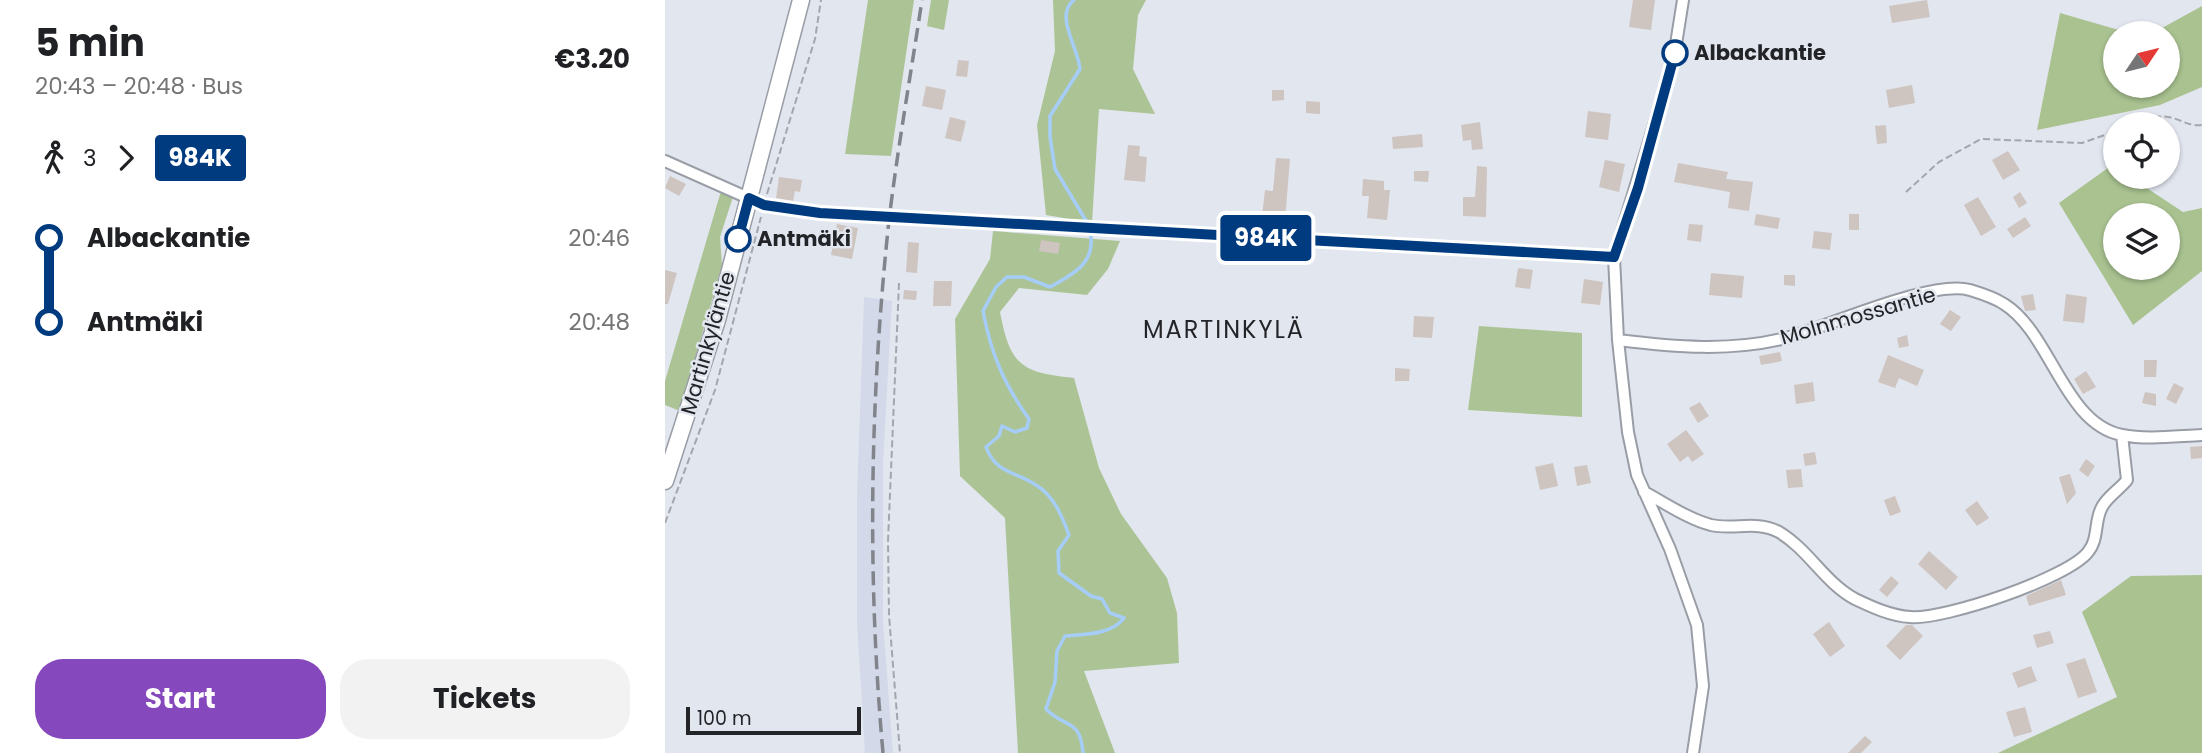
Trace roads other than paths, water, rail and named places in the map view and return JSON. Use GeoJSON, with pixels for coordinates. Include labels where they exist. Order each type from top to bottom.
{"type":"FeatureCollection","features":[{"type":"Feature","properties":{"kind":"street","name":"Martinkyläntie"},"geometry":{"type":"LineString","coordinates":[[665,481],[756,201],[800,0]]}},
{"type":"Feature","properties":{"kind":"street"},"geometry":{"type":"LineString","coordinates":[[1683,0],[1673,63],[1638,188],[1614,257],[1618,340],[1628,432],[1644,492],[1670,548],[1697,625],[1703,686],[1693,753]]}},
{"type":"Feature","properties":{"kind":"street"},"geometry":{"type":"LineString","coordinates":[[665,161],[756,201],[820,213],[1614,257]]}},
{"type":"Feature","properties":{"kind":"street","name":"Molnmossantie"},"geometry":{"type":"LineString","coordinates":[[1618,340],[1668,346],[1726,347],[1786,338],[1927,293],[1967,289],[2004,304],[2026,325],[2079,406],[2100,425],[2122,435],[2202,436]]}},
{"type":"Feature","properties":{"kind":"street"},"geometry":{"type":"LineString","coordinates":[[1644,492],[1715,526],[1757,525],[1774,530],[1801,548],[1839,589],[1853,598],[1886,612],[1911,617],[1927,616],[1987,601],[2060,573],[2078,562],[2094,541],[2103,504],[2127,480],[2122,435]]}},
{"type":"Feature","properties":{"kind":"waterway"},"geometry":{"type":"LineString","coordinates":[[1074,0],[1068,6],[1066,14],[1080,69],[1050,116],[1050,137],[1055,169],[1088,224]]}},
{"type":"Feature","properties":{"kind":"waterway"},"geometry":{"type":"LineString","coordinates":[[1083,753],[1079,734],[1075,729],[1046,709],[1055,682],[1057,651],[1065,636],[1105,631],[1119,624],[1124,618],[1110,613],[1102,599],[1091,596],[1059,573],[1058,551],[1069,535],[1057,507],[1036,485],[1007,471],[990,456],[986,447],[999,436],[1002,426],[1015,432],[1027,428],[1029,419],[1000,368],[983,311],[996,287],[1007,277],[1024,277],[1050,287],[1075,272],[1087,259],[1090,232]]}},
{"type":"Feature","properties":{"kind":"railway"},"geometry":{"type":"LineString","coordinates":[[883,753],[873,553],[878,353],[889,220],[922,0]]}},
{"type":"Feature","properties":{"kind":"place","name":"Albackantie"},"geometry":{"type":"Point","coordinates":[1675,53]}},
{"type":"Feature","properties":{"kind":"place","name":"Antmäki"},"geometry":{"type":"Point","coordinates":[738,239]}},
{"type":"Feature","properties":{"kind":"district","name":"MARTINKYLÄ"},"geometry":{"type":"Point","coordinates":[1224,330]}}]}
